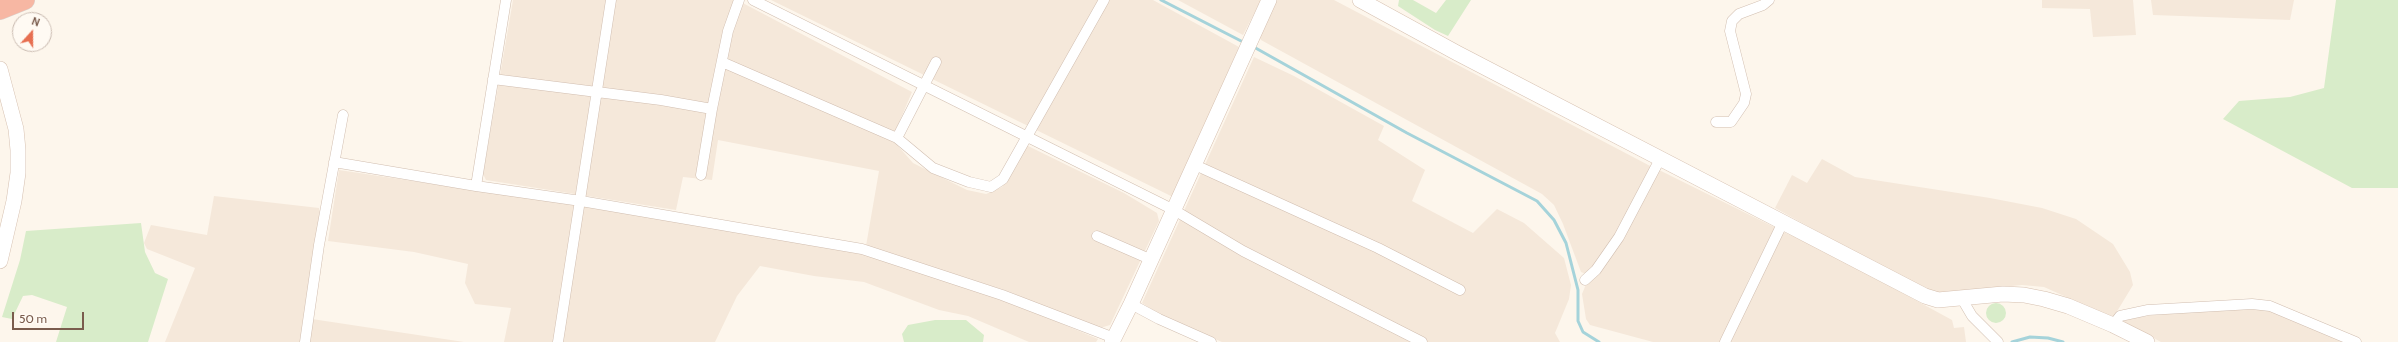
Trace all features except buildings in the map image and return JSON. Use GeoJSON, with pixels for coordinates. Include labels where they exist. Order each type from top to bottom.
{"type":"FeatureCollection","features":[{"type":"Feature","properties":{"kind":"highway"},"geometry":{"type":"LineString","coordinates":[[0,10],[25,0]]}},
{"type":"Feature","properties":{"kind":"street"},"geometry":{"type":"LineString","coordinates":[[476,186],[506,0]]}},
{"type":"Feature","properties":{"kind":"street"},"geometry":{"type":"LineString","coordinates":[[558,342],[576,218],[581,201],[598,93],[611,0]]}},
{"type":"Feature","properties":{"kind":"street"},"geometry":{"type":"LineString","coordinates":[[701,175],[712,109],[728,31],[739,0]]}},
{"type":"Feature","properties":{"kind":"street"},"geometry":{"type":"LineString","coordinates":[[753,0],[924,87],[1174,210],[1243,251],[1422,342]]}},
{"type":"Feature","properties":{"kind":"street"},"geometry":{"type":"LineString","coordinates":[[722,62],[897,138],[933,168],[969,182],[991,187],[1003,179],[1104,0]]}},
{"type":"Feature","properties":{"kind":"street"},"geometry":{"type":"LineString","coordinates":[[334,162],[476,186],[581,201],[862,249],[1002,295],[1113,340],[1132,304],[1269,0]]}},
{"type":"Feature","properties":{"kind":"street"},"geometry":{"type":"LineString","coordinates":[[1360,0],[1457,53],[1925,296],[1938,300],[1962,299],[2003,294],[2024,295],[2068,306],[2113,325],[2147,342]]}},
{"type":"Feature","properties":{"kind":"street"},"geometry":{"type":"LineString","coordinates":[[1716,122],[1732,122],[1744,103],[1746,94],[1730,31],[1732,22],[1739,14],[1763,5],[1769,0]]}},
{"type":"Feature","properties":{"kind":"street"},"geometry":{"type":"LineString","coordinates":[[897,138],[936,62]]}},
{"type":"Feature","properties":{"kind":"street"},"geometry":{"type":"LineString","coordinates":[[0,69],[16,129],[18,150],[14,201],[0,262]]}},
{"type":"Feature","properties":{"kind":"street"},"geometry":{"type":"LineString","coordinates":[[493,79],[662,100],[712,109]]}},
{"type":"Feature","properties":{"kind":"street"},"geometry":{"type":"LineString","coordinates":[[305,342],[319,244],[343,115]]}},
{"type":"Feature","properties":{"kind":"street"},"geometry":{"type":"LineString","coordinates":[[1584,280],[1596,270],[1619,237],[1660,159]]}},
{"type":"Feature","properties":{"kind":"street"},"geometry":{"type":"LineString","coordinates":[[1195,165],[1378,248],[1460,290]]}},
{"type":"Feature","properties":{"kind":"street"},"geometry":{"type":"LineString","coordinates":[[1725,342],[1783,222]]}},
{"type":"Feature","properties":{"kind":"street"},"geometry":{"type":"LineString","coordinates":[[1097,236],[1152,260]]}},
{"type":"Feature","properties":{"kind":"street"},"geometry":{"type":"LineString","coordinates":[[1962,299],[1972,316],[1998,342]]}},
{"type":"Feature","properties":{"kind":"street"},"geometry":{"type":"LineString","coordinates":[[1132,304],[1159,319],[1212,342]]}},
{"type":"Feature","properties":{"kind":"street"},"geometry":{"type":"LineString","coordinates":[[2113,325],[2120,316],[2148,310],[2252,304],[2270,306],[2356,342]]}},
{"type":"Feature","properties":{"kind":"shaded area"},"geometry":{"type":"Polygon","coordinates":[[[513,0],[737,0],[912,92],[892,139],[913,163],[967,190],[986,194],[1002,187],[1026,145],[1124,193],[1157,213],[1159,221],[1110,325],[1100,328],[1082,323],[1010,292],[866,246],[879,171],[718,140],[712,180],[683,177],[676,210],[486,180],[483,174],[513,0]]]}},
{"type":"Feature","properties":{"kind":"shaded area"},"geometry":{"type":"Polygon","coordinates":[[[771,0],[1153,0],[1239,47],[1173,197],[771,0]]]}},
{"type":"Feature","properties":{"kind":"shaded area"},"geometry":{"type":"Polygon","coordinates":[[[1178,0],[1261,0],[1243,35],[1178,0]]]}},
{"type":"Feature","properties":{"kind":"shaded area"},"geometry":{"type":"Polygon","coordinates":[[[1277,0],[1334,0],[1654,168],[1606,255],[1586,274],[1581,272],[1563,224],[1554,205],[1542,194],[1261,40],[1259,36],[1277,0]]]}},
{"type":"Feature","properties":{"kind":"shaded area"},"geometry":{"type":"Polygon","coordinates":[[[2042,0],[2133,0],[2136,35],[2093,37],[2090,9],[2042,8],[2042,0]]]}},
{"type":"Feature","properties":{"kind":"shaded area"},"geometry":{"type":"Polygon","coordinates":[[[2151,0],[2294,0],[2290,20],[2153,15],[2151,0]]]}},
{"type":"Feature","properties":{"kind":"shaded area"},"geometry":{"type":"Polygon","coordinates":[[[1254,57],[1294,76],[1384,126],[1378,140],[1425,170],[1412,201],[1473,233],[1497,209],[1524,223],[1564,258],[1571,285],[1569,299],[1555,333],[1560,342],[1222,342],[1165,318],[1142,303],[1254,57]]]}},
{"type":"Feature","properties":{"kind":"shaded area"},"geometry":{"type":"Polygon","coordinates":[[[1822,159],[1855,177],[1990,198],[2042,208],[2076,219],[2113,244],[2130,272],[2133,285],[2113,318],[2044,287],[2022,285],[1936,293],[1924,290],[1775,208],[1792,175],[1807,183],[1822,159]]]}},
{"type":"Feature","properties":{"kind":"shaded area"},"geometry":{"type":"Polygon","coordinates":[[[1657,169],[1776,228],[1749,279],[1722,342],[1653,342],[1590,325],[1586,319],[1582,294],[1587,282],[1657,169]]]}},
{"type":"Feature","properties":{"kind":"shaded area"},"geometry":{"type":"Polygon","coordinates":[[[339,170],[587,207],[862,252],[1001,298],[1098,339],[1096,342],[1029,342],[968,316],[939,310],[864,282],[814,276],[760,266],[737,296],[715,342],[504,342],[511,308],[475,304],[465,283],[468,264],[414,252],[328,241],[339,170]]]}},
{"type":"Feature","properties":{"kind":"shaded area"},"geometry":{"type":"Polygon","coordinates":[[[214,196],[319,208],[320,215],[302,342],[165,342],[195,268],[147,249],[144,243],[151,225],[207,235],[214,196]]]}},
{"type":"Feature","properties":{"kind":"shaded area"},"geometry":{"type":"Polygon","coordinates":[[[1781,231],[1816,246],[1952,320],[1954,328],[1964,327],[1966,342],[1726,342],[1781,231]]]}},
{"type":"Feature","properties":{"kind":"shaded area"},"geometry":{"type":"Polygon","coordinates":[[[2260,308],[2273,310],[2348,342],[2161,342],[2124,322],[2125,319],[2202,309],[2260,308]]]}},
{"type":"Feature","properties":{"kind":"shaded area"},"geometry":{"type":"Polygon","coordinates":[[[312,319],[464,342],[309,342],[312,319]]]}},
{"type":"Feature","properties":{"kind":"green space"},"geometry":{"type":"Polygon","coordinates":[[[1399,0],[1413,0],[1436,13],[1446,0],[1471,0],[1448,36],[1435,30],[1398,6],[1399,0]]]}},
{"type":"Feature","properties":{"kind":"green space"},"geometry":{"type":"Polygon","coordinates":[[[2336,0],[2398,0],[2398,188],[2352,188],[2223,119],[2239,101],[2290,97],[2324,88],[2336,0]]]}},
{"type":"Feature","properties":{"kind":"green space"},"geometry":{"type":"Polygon","coordinates":[[[141,223],[145,252],[155,273],[168,279],[148,342],[56,342],[67,307],[32,295],[23,296],[12,319],[2,317],[20,260],[26,231],[141,223]]]}},
{"type":"Feature","properties":{"kind":"green space"},"geometry":{"type":"Polygon","coordinates":[[[1996,303],[2003,306],[2006,313],[2003,320],[1996,323],[1989,320],[1986,313],[1989,306],[1996,303]]]}},
{"type":"Feature","properties":{"kind":"green space"},"geometry":{"type":"Polygon","coordinates":[[[935,320],[966,320],[984,335],[983,342],[904,342],[902,334],[908,325],[935,320]]]}},
{"type":"Feature","properties":{"kind":"waterway"},"geometry":{"type":"LineString","coordinates":[[1161,0],[1245,43]]}},
{"type":"Feature","properties":{"kind":"waterway"},"geometry":{"type":"LineString","coordinates":[[1252,46],[1407,133],[1537,201],[1554,220],[1566,243],[1578,290],[1578,321],[1583,332],[1599,342]]}},
{"type":"Feature","properties":{"kind":"waterway"},"geometry":{"type":"LineString","coordinates":[[2012,342],[2030,337],[2048,338],[2063,342]]}}]}
